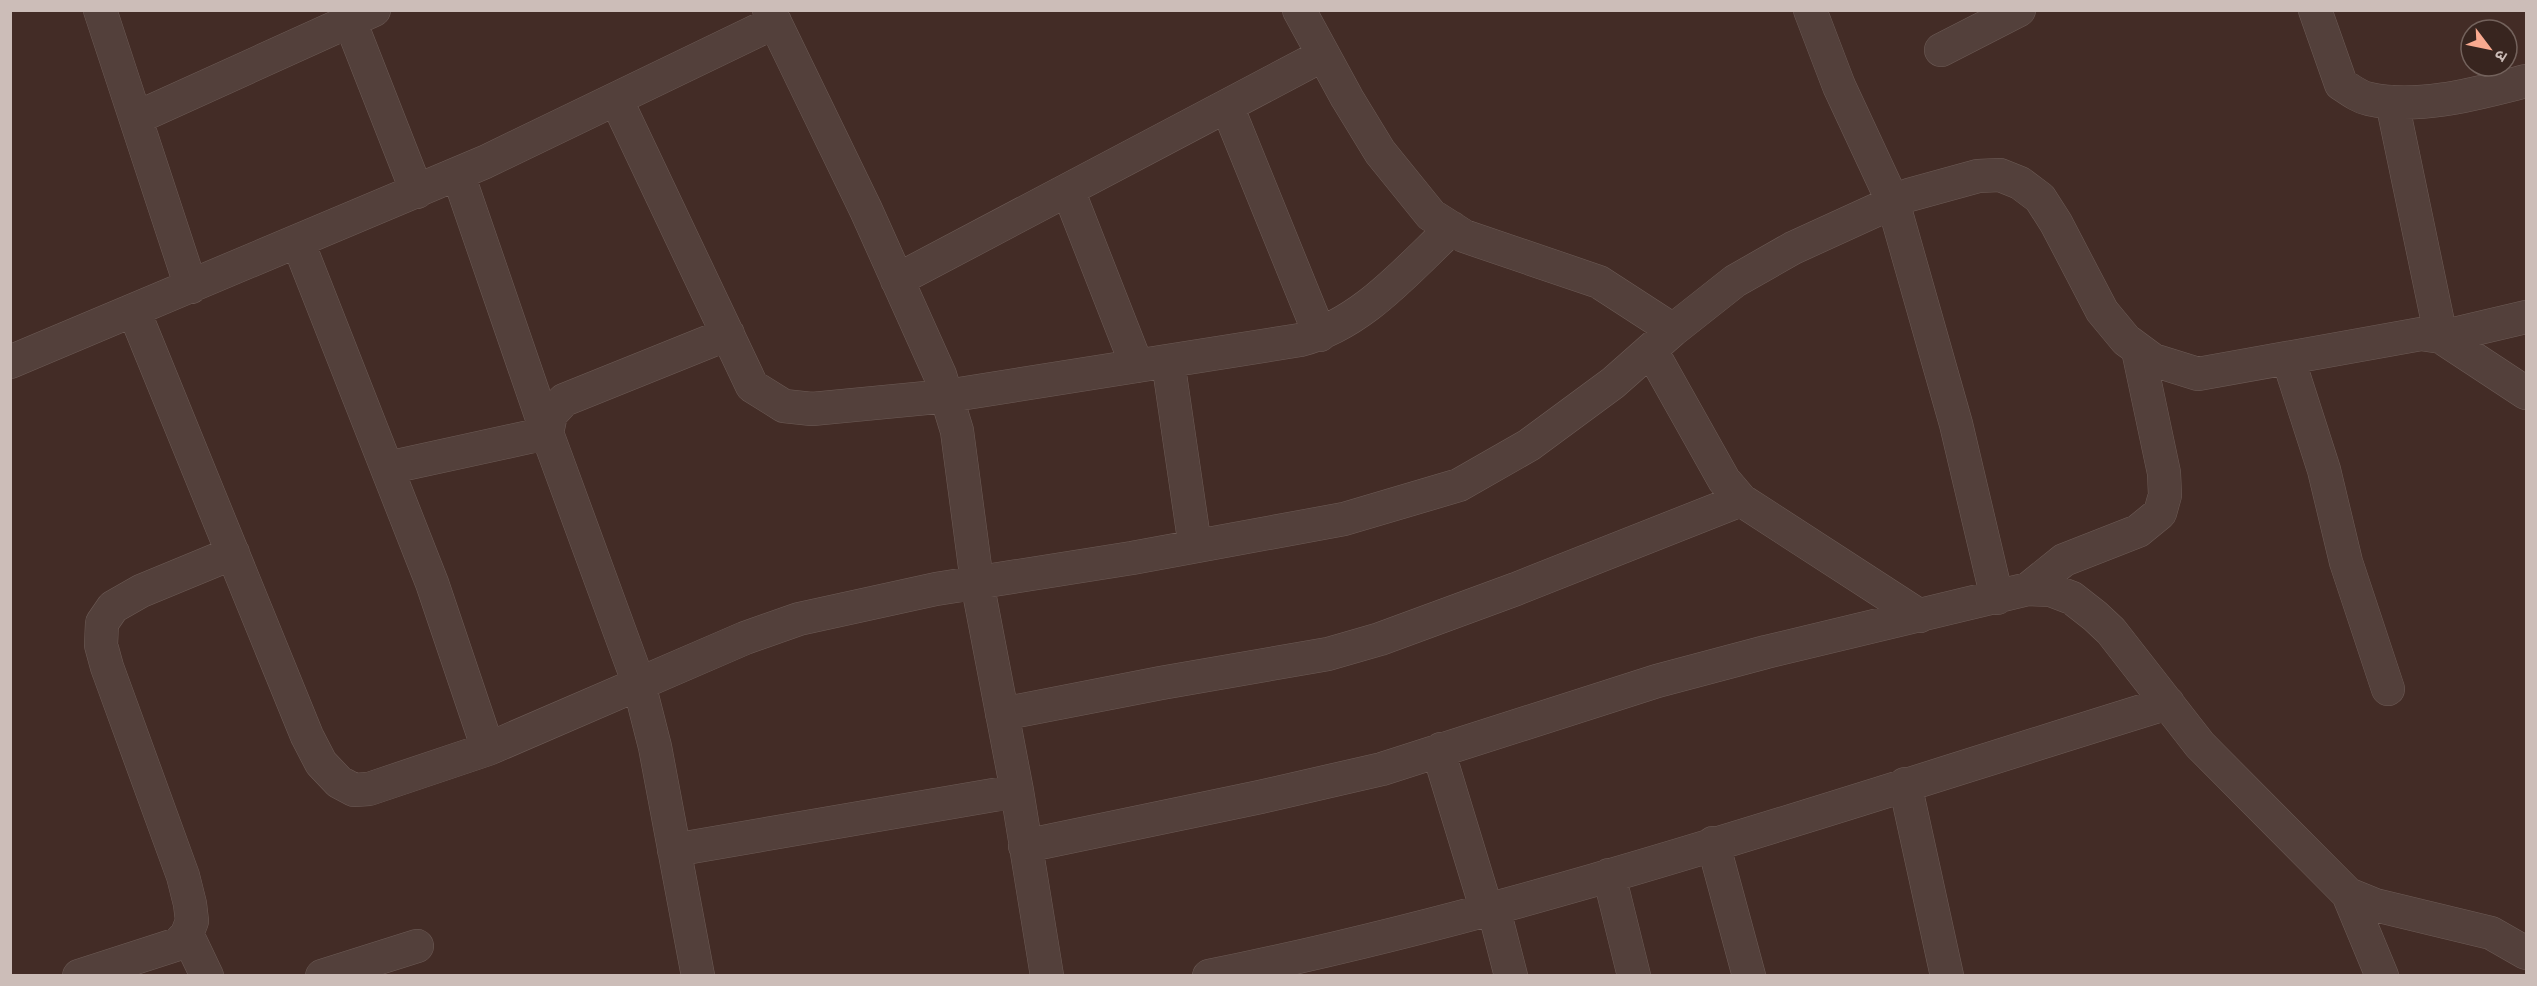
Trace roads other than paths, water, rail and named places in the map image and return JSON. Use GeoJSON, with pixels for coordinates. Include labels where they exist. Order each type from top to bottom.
{"type":"FeatureCollection","features":[{"type":"Feature","properties":{"kind":"street"},"geometry":{"type":"LineString","coordinates":[[100,10],[191,287]]}},
{"type":"Feature","properties":{"kind":"street"},"geometry":{"type":"LineString","coordinates":[[1299,10],[1353,107],[1400,178],[1431,215],[1464,236],[1599,282],[1662,340],[1724,480],[1741,500],[1920,616]]}},
{"type":"Feature","properties":{"kind":"street"},"geometry":{"type":"LineString","coordinates":[[1810,10],[1839,86],[1893,202],[1956,424],[1997,597]]}},
{"type":"Feature","properties":{"kind":"street"},"geometry":{"type":"LineString","coordinates":[[1941,50],[2019,10]]}},
{"type":"Feature","properties":{"kind":"street"},"geometry":{"type":"LineString","coordinates":[[2315,10],[2341,84],[2368,99],[2392,102],[2432,100],[2526,81]]}},
{"type":"Feature","properties":{"kind":"street"},"geometry":{"type":"LineString","coordinates":[[136,118],[362,16],[417,192]]}},
{"type":"Feature","properties":{"kind":"street"},"geometry":{"type":"LineString","coordinates":[[10,362],[458,174],[616,99],[772,16],[866,210],[940,375],[947,396],[957,431],[977,582],[1017,791],[1047,975]]}},
{"type":"Feature","properties":{"kind":"street"},"geometry":{"type":"LineString","coordinates":[[897,280],[1323,55]]}},
{"type":"Feature","properties":{"kind":"street"},"geometry":{"type":"LineString","coordinates":[[616,99],[752,386],[784,406],[812,409],[947,396],[1320,335],[1350,320],[1452,228]]}},
{"type":"Feature","properties":{"kind":"street"},"geometry":{"type":"LineString","coordinates":[[2392,102],[2441,337],[2526,393]]}},
{"type":"Feature","properties":{"kind":"street"},"geometry":{"type":"LineString","coordinates":[[1227,106],[1320,335]]}},
{"type":"Feature","properties":{"kind":"street"},"geometry":{"type":"LineString","coordinates":[[458,174],[547,433],[639,684],[655,747],[698,975]]}},
{"type":"Feature","properties":{"kind":"street"},"geometry":{"type":"LineString","coordinates":[[134,311],[307,736],[321,764],[339,782],[354,790],[369,789],[396,782],[488,749],[745,638],[799,619],[977,582],[1344,519],[1460,485],[1529,445],[1613,383],[1735,281],[1793,248],[1909,195],[1978,176],[2000,175],[2020,183],[2040,198],[2056,223],[2102,311],[2126,340],[2152,360],[2198,374],[2421,334],[2441,337],[2526,318]]}},
{"type":"Feature","properties":{"kind":"street"},"geometry":{"type":"LineString","coordinates":[[1068,190],[1153,363],[1195,546]]}},
{"type":"Feature","properties":{"kind":"street"},"geometry":{"type":"LineString","coordinates":[[298,242],[432,583],[488,749]]}},
{"type":"Feature","properties":{"kind":"street"},"geometry":{"type":"LineString","coordinates":[[547,433],[551,414],[564,400],[728,334]]}},
{"type":"Feature","properties":{"kind":"street"},"geometry":{"type":"LineString","coordinates":[[2028,589],[2064,560],[2138,531],[2160,513],[2165,495],[2164,473],[2138,350]]}},
{"type":"Feature","properties":{"kind":"street"},"geometry":{"type":"LineString","coordinates":[[2288,358],[2324,470],[2346,562],[2388,689]]}},
{"type":"Feature","properties":{"kind":"street"},"geometry":{"type":"LineString","coordinates":[[387,468],[547,433]]}},
{"type":"Feature","properties":{"kind":"street"},"geometry":{"type":"LineString","coordinates":[[1002,714],[1328,654],[1380,639],[1516,589],[1741,500]]}},
{"type":"Feature","properties":{"kind":"street"},"geometry":{"type":"LineString","coordinates":[[79,975],[178,944],[187,934],[192,921],[183,876],[107,667],[101,645],[102,623],[113,607],[141,591],[233,553]]}},
{"type":"Feature","properties":{"kind":"street"},"geometry":{"type":"LineString","coordinates":[[1025,846],[1382,769],[1657,681],[1766,652],[2028,589],[2051,590],[2072,598],[2111,631],[2200,745],[2348,894],[2382,975]]}},
{"type":"Feature","properties":{"kind":"street"},"geometry":{"type":"LineString","coordinates":[[1209,975],[1301,957],[1490,910],[2168,703]]}},
{"type":"Feature","properties":{"kind":"street"},"geometry":{"type":"LineString","coordinates":[[1441,749],[1441,760],[1511,975]]}},
{"type":"Feature","properties":{"kind":"street"},"geometry":{"type":"LineString","coordinates":[[1905,784],[1947,975]]}},
{"type":"Feature","properties":{"kind":"street"},"geometry":{"type":"LineString","coordinates":[[674,850],[1017,791]]}},
{"type":"Feature","properties":{"kind":"street"},"geometry":{"type":"LineString","coordinates":[[1713,843],[1749,975]]}},
{"type":"Feature","properties":{"kind":"street"},"geometry":{"type":"LineString","coordinates":[[1609,875],[1634,975]]}},
{"type":"Feature","properties":{"kind":"street"},"geometry":{"type":"LineString","coordinates":[[2348,894],[2375,905],[2491,933],[2524,948]]}},
{"type":"Feature","properties":{"kind":"street"},"geometry":{"type":"LineString","coordinates":[[187,934],[207,975]]}},
{"type":"Feature","properties":{"kind":"street"},"geometry":{"type":"LineString","coordinates":[[322,975],[417,946]]}}]}
